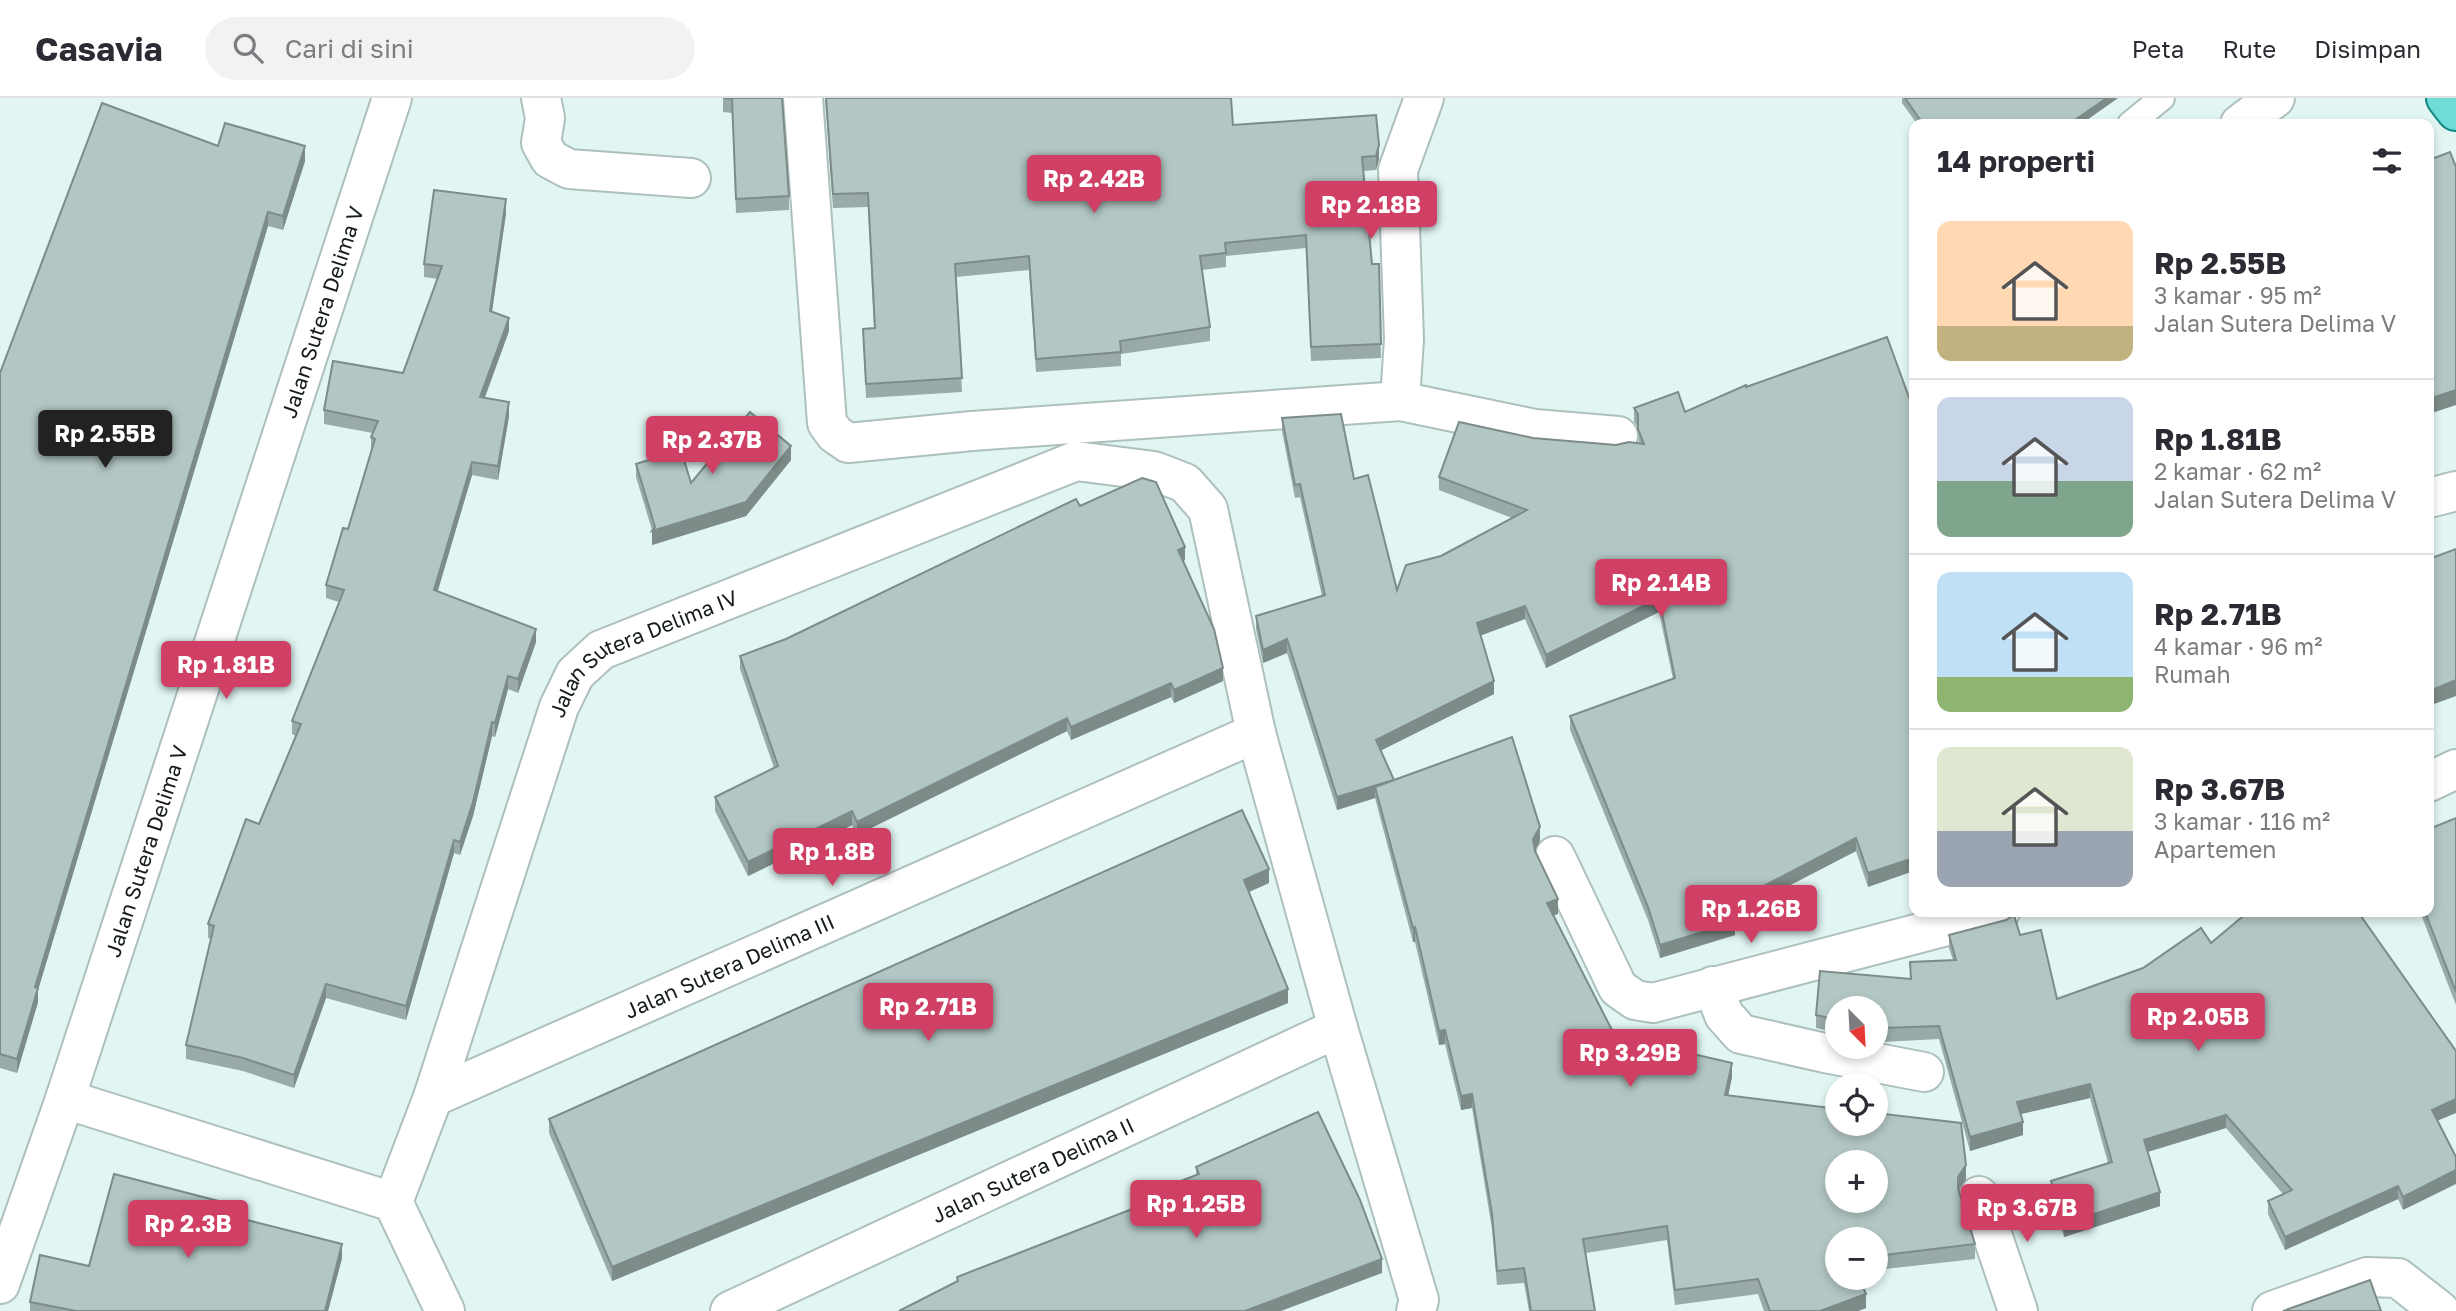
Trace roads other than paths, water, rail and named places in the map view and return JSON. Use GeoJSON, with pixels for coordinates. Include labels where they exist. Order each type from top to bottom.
{"type":"FeatureCollection","features":[{"type":"Feature","properties":{"kind":"main road"},"geometry":{"type":"LineString","coordinates":[[2446,98],[2456,111]]}},
{"type":"Feature","properties":{"kind":"street","name":"Jalan Sutera Delima V"},"geometry":{"type":"LineString","coordinates":[[0,1284],[65,1100],[392,98]]}},
{"type":"Feature","properties":{"kind":"street"},"geometry":{"type":"LineString","coordinates":[[541,98],[545,118],[541,144],[550,159],[569,169],[691,178]]}},
{"type":"Feature","properties":{"kind":"street"},"geometry":{"type":"LineString","coordinates":[[803,98],[827,423],[835,434],[848,443],[972,431],[1400,401],[1535,429],[1618,436]]}},
{"type":"Feature","properties":{"kind":"street"},"geometry":{"type":"LineString","coordinates":[[1400,401],[1404,339],[1398,170],[1424,98]]}},
{"type":"Feature","properties":{"kind":"street"},"geometry":{"type":"LineString","coordinates":[[2246,119],[2275,98]]}},
{"type":"Feature","properties":{"kind":"street","name":"Jalan Sutera Delima IV"},"geometry":{"type":"LineString","coordinates":[[393,1202],[433,1097],[559,707],[575,674],[601,650],[1076,461],[1154,471],[1185,483],[1208,509],[1256,733]]}},
{"type":"Feature","properties":{"kind":"street"},"geometry":{"type":"LineString","coordinates":[[2434,497],[2456,491]]}},
{"type":"Feature","properties":{"kind":"street"},"geometry":{"type":"LineString","coordinates":[[1256,733],[1338,1028],[1419,1300],[1416,1311]]}},
{"type":"Feature","properties":{"kind":"street","name":"Jalan Sutera Delima III"},"geometry":{"type":"LineString","coordinates":[[433,1097],[1256,733]]}},
{"type":"Feature","properties":{"kind":"street"},"geometry":{"type":"LineString","coordinates":[[2434,780],[2456,769]]}},
{"type":"Feature","properties":{"kind":"street"},"geometry":{"type":"LineString","coordinates":[[1555,856],[1618,988],[1634,1000],[1653,1003],[1981,917]]}},
{"type":"Feature","properties":{"kind":"street"},"geometry":{"type":"LineString","coordinates":[[1713,986],[1724,1015],[1741,1034],[1924,1072]]}},
{"type":"Feature","properties":{"kind":"street","name":"Jalan Sutera Delima II"},"geometry":{"type":"LineString","coordinates":[[730,1311],[1338,1028]]}},
{"type":"Feature","properties":{"kind":"street"},"geometry":{"type":"LineString","coordinates":[[65,1100],[393,1202],[445,1311]]}},
{"type":"Feature","properties":{"kind":"street"},"geometry":{"type":"LineString","coordinates":[[1979,1196],[2018,1311]]}},
{"type":"Feature","properties":{"kind":"street"},"geometry":{"type":"LineString","coordinates":[[2272,1311],[2367,1277],[2398,1278],[2440,1311]]}},
{"type":"Feature","properties":{"kind":"lane"},"geometry":{"type":"LineString","coordinates":[[2136,119],[2162,98]]}}]}
